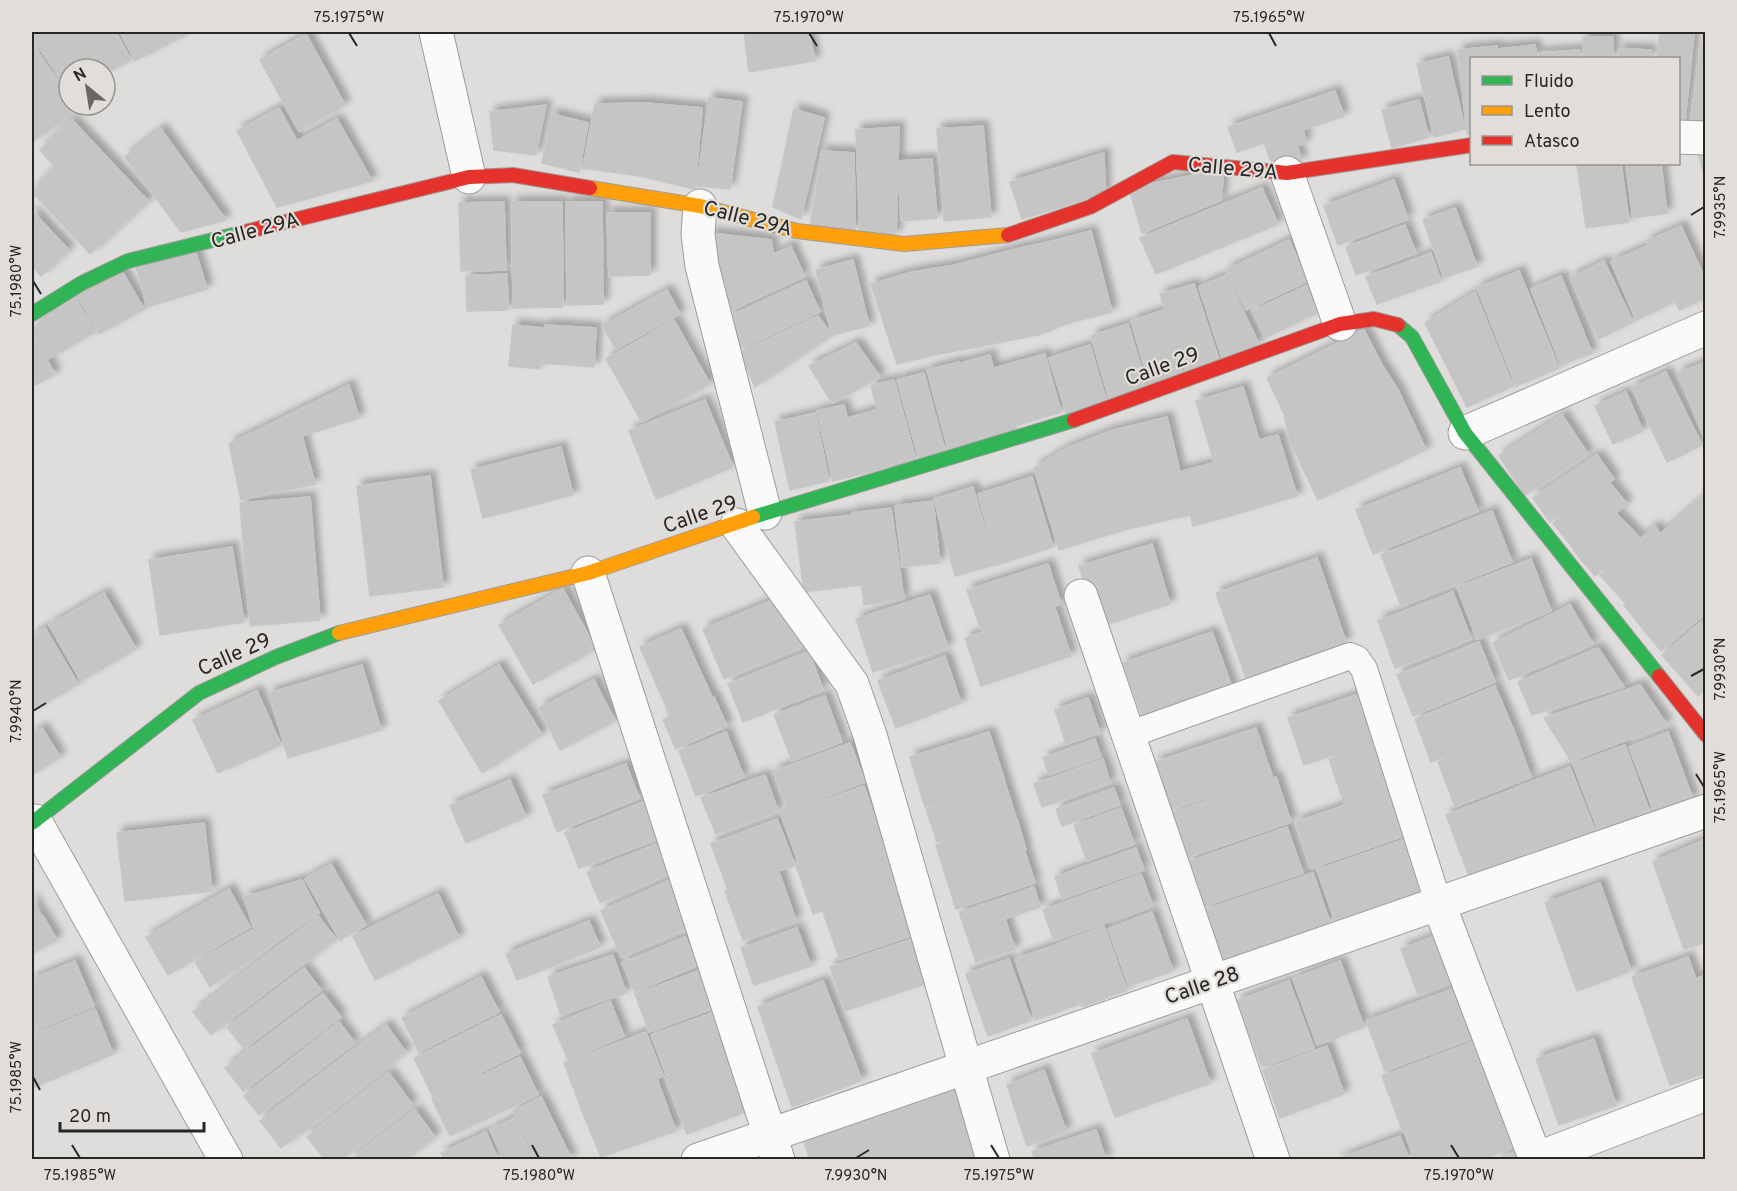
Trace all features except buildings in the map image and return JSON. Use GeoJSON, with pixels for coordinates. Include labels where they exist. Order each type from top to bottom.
{"type":"FeatureCollection","features":[{"type":"Feature","properties":{"kind":"street"},"geometry":{"type":"LineString","coordinates":[[436,32],[469,177]]}},
{"type":"Feature","properties":{"kind":"street"},"geometry":{"type":"LineString","coordinates":[[1680,137],[1706,138]]}},
{"type":"Feature","properties":{"kind":"street","name":"Calle 29A"},"geometry":{"type":"LineString","coordinates":[[32,314],[82,283],[128,261],[469,177],[513,175],[700,206],[797,231],[904,244],[1002,237],[1090,207],[1173,162],[1287,174],[1470,145]]}},
{"type":"Feature","properties":{"kind":"street"},"geometry":{"type":"LineString","coordinates":[[1287,174],[1340,324]]}},
{"type":"Feature","properties":{"kind":"street"},"geometry":{"type":"LineString","coordinates":[[700,206],[698,234],[702,266],[751,519],[852,684],[870,735],[993,1160]]}},
{"type":"Feature","properties":{"kind":"street","name":"Calle 29"},"geometry":{"type":"LineString","coordinates":[[33,822],[199,693],[276,657],[351,629],[588,573],[751,519],[1054,428],[1340,324],[1374,319],[1396,323],[1412,337],[1465,433]]}},
{"type":"Feature","properties":{"kind":"street"},"geometry":{"type":"LineString","coordinates":[[1706,328],[1465,433],[1706,735]]}},
{"type":"Feature","properties":{"kind":"street"},"geometry":{"type":"LineString","coordinates":[[588,573],[774,1147]]}},
{"type":"Feature","properties":{"kind":"street"},"geometry":{"type":"LineString","coordinates":[[1081,596],[1273,1160]]}},
{"type":"Feature","properties":{"kind":"street","name":"Calle 28"},"geometry":{"type":"LineString","coordinates":[[698,1160],[774,1147],[965,1068],[1438,902],[1706,811]]}},
{"type":"Feature","properties":{"kind":"street"},"geometry":{"type":"LineString","coordinates":[[33,822],[226,1160]]}},
{"type":"Feature","properties":{"kind":"street"},"geometry":{"type":"LineString","coordinates":[[1438,902],[1536,1159],[1706,1094]]}},
{"type":"Feature","properties":{"kind":"lane"},"geometry":{"type":"LineString","coordinates":[[1128,735],[1350,656],[1358,659],[1364,669],[1438,902]]}},
{"type":"Feature","properties":{"kind":"traffic: fast"},"geometry":{"type":"LineString","coordinates":[[32,314],[82,283],[128,261],[245,232]]}},
{"type":"Feature","properties":{"kind":"traffic: fast"},"geometry":{"type":"LineString","coordinates":[[1398,325],[1412,337],[1465,433],[1659,676]]}},
{"type":"Feature","properties":{"kind":"traffic: fast"},"geometry":{"type":"LineString","coordinates":[[753,517],[1074,420]]}},
{"type":"Feature","properties":{"kind":"traffic: fast"},"geometry":{"type":"LineString","coordinates":[[32,823],[199,693],[276,657],[339,633]]}},
{"type":"Feature","properties":{"kind":"traffic: slow"},"geometry":{"type":"LineString","coordinates":[[590,188],[700,206],[797,231],[904,244],[1008,235]]}},
{"type":"Feature","properties":{"kind":"traffic: slow"},"geometry":{"type":"LineString","coordinates":[[339,633],[588,573],[753,517]]}},
{"type":"Feature","properties":{"kind":"traffic: jam"},"geometry":{"type":"LineString","coordinates":[[1008,235],[1090,207],[1173,162],[1287,173],[1470,145]]}},
{"type":"Feature","properties":{"kind":"traffic: jam"},"geometry":{"type":"LineString","coordinates":[[245,232],[469,177],[513,175],[590,188]]}},
{"type":"Feature","properties":{"kind":"traffic: jam"},"geometry":{"type":"LineString","coordinates":[[1074,420],[1340,324],[1374,319],[1398,325]]}},
{"type":"Feature","properties":{"kind":"traffic: jam"},"geometry":{"type":"LineString","coordinates":[[1659,676],[1706,735]]}}]}
